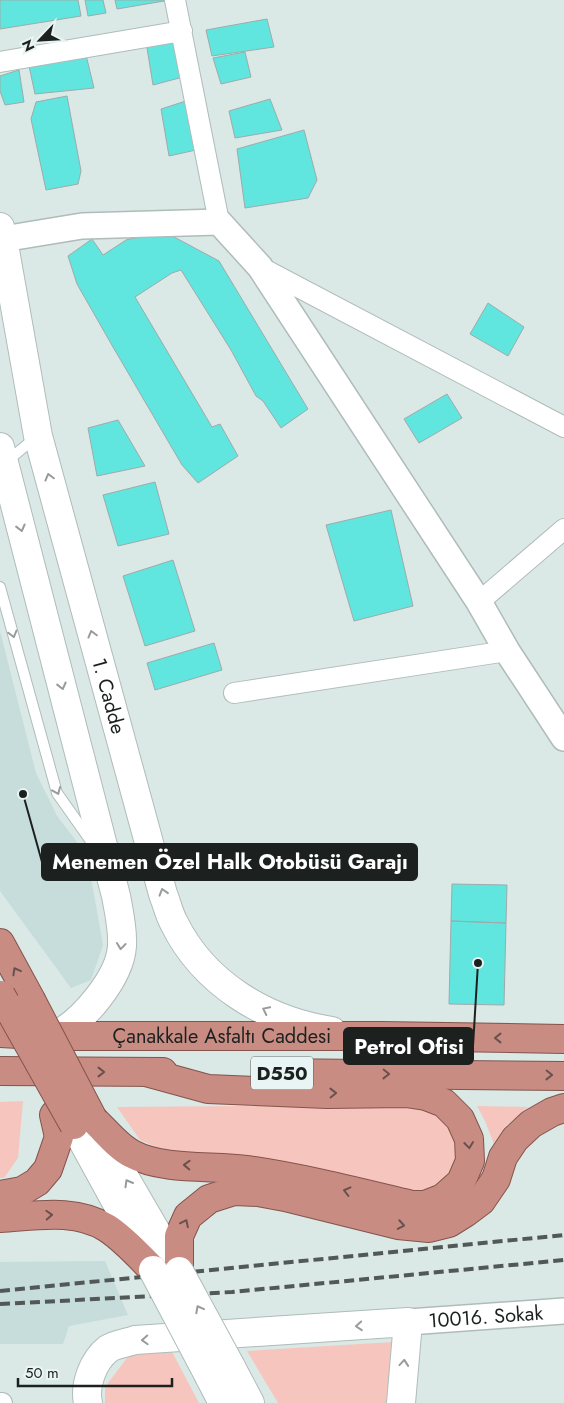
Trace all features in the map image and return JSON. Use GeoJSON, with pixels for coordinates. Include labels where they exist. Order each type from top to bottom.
{"type":"FeatureCollection","features":[{"type":"Feature","properties":{"kind":"highway"},"geometry":{"type":"LineString","coordinates":[[0,943],[31,1000],[74,1120]]}},
{"type":"Feature","properties":{"kind":"highway"},"geometry":{"type":"LineString","coordinates":[[0,994],[74,1120],[131,1154],[152,1162],[170,1165],[219,1167],[271,1174],[412,1205],[425,1205],[443,1198],[461,1182],[470,1161],[469,1139],[460,1119],[444,1103],[426,1096],[406,1093],[327,1094],[208,1089],[146,1072]]}},
{"type":"Feature","properties":{"kind":"highway","name":"Çanakkale Asfaltı Caddesi"},"geometry":{"type":"LineString","coordinates":[[0,1033],[54,1036],[381,1036],[564,1039]]}},
{"type":"Feature","properties":{"kind":"highway","name":"Çanakkale Asfaltı Caddesi"},"geometry":{"type":"LineString","coordinates":[[0,1071],[564,1076]]}},
{"type":"Feature","properties":{"kind":"highway"},"geometry":{"type":"LineString","coordinates":[[0,1218],[55,1214],[82,1218],[107,1228],[128,1246],[166,1270],[188,1216],[209,1199],[234,1191],[258,1192],[285,1197],[398,1225],[429,1228],[449,1223],[465,1214],[481,1201],[496,1179],[503,1157],[514,1139],[532,1124],[552,1112],[564,1108]]}},
{"type":"Feature","properties":{"kind":"highway"},"geometry":{"type":"LineString","coordinates":[[0,1195],[22,1191],[37,1182],[48,1169],[59,1138],[74,1120]]}},
{"type":"Feature","properties":{"kind":"main road","name":"1. Cadde"},"geometry":{"type":"LineString","coordinates":[[2,233],[5,271],[38,436],[163,894],[173,921],[180,935],[202,965],[223,986],[266,1010],[308,1026],[381,1036]]}},
{"type":"Feature","properties":{"kind":"main road"},"geometry":{"type":"LineString","coordinates":[[1,462],[108,864],[122,926],[122,947],[110,978],[88,1010],[67,1029],[54,1036]]}},
{"type":"Feature","properties":{"kind":"main road"},"geometry":{"type":"LineString","coordinates":[[74,1120],[122,1173],[166,1270],[220,1372],[250,1403]]}},
{"type":"Feature","properties":{"kind":"main road"},"geometry":{"type":"LineString","coordinates":[[88,1403],[86,1396],[89,1378],[98,1361],[109,1348],[135,1340],[408,1322],[401,1403]]}},
{"type":"Feature","properties":{"kind":"main road"},"geometry":{"type":"LineString","coordinates":[[220,1372],[223,1403]]}},
{"type":"Feature","properties":{"kind":"street"},"geometry":{"type":"LineString","coordinates":[[175,0],[219,222],[260,267],[479,602],[564,738]]}},
{"type":"Feature","properties":{"kind":"street"},"geometry":{"type":"LineString","coordinates":[[0,62],[182,31]]}},
{"type":"Feature","properties":{"kind":"street"},"geometry":{"type":"LineString","coordinates":[[2,233],[82,226],[219,222]]}},
{"type":"Feature","properties":{"kind":"street"},"geometry":{"type":"LineString","coordinates":[[260,267],[564,426]]}},
{"type":"Feature","properties":{"kind":"street"},"geometry":{"type":"LineString","coordinates":[[479,602],[564,529]]}},
{"type":"Feature","properties":{"kind":"street"},"geometry":{"type":"LineString","coordinates":[[234,693],[508,651]]}},
{"type":"Feature","properties":{"kind":"street","name":"10016. Sokak"},"geometry":{"type":"LineString","coordinates":[[408,1322],[564,1311]]}},
{"type":"Feature","properties":{"kind":"lane"},"geometry":{"type":"LineString","coordinates":[[1,462],[38,436]]}},
{"type":"Feature","properties":{"kind":"lane"},"geometry":{"type":"LineString","coordinates":[[0,587],[57,793],[108,864]]}},
{"type":"Feature","properties":{"kind":"shaded area"},"geometry":{"type":"Polygon","coordinates":[[[0,631],[36,773],[57,816],[87,855],[103,945],[91,980],[71,988],[0,891],[0,631]]]}},
{"type":"Feature","properties":{"kind":"shaded area"},"geometry":{"type":"Polygon","coordinates":[[[23,1101],[18,1158],[4,1178],[0,1178],[0,1102],[23,1101]]]}},
{"type":"Feature","properties":{"kind":"shaded area"},"geometry":{"type":"Polygon","coordinates":[[[477,1106],[528,1107],[505,1127],[494,1144],[477,1106]]]}},
{"type":"Feature","properties":{"kind":"shaded area"},"geometry":{"type":"Polygon","coordinates":[[[117,1107],[413,1108],[440,1113],[461,1145],[458,1165],[445,1182],[424,1193],[395,1191],[241,1155],[178,1152],[156,1147],[140,1140],[117,1107]]]}},
{"type":"Feature","properties":{"kind":"shaded area"},"geometry":{"type":"Polygon","coordinates":[[[105,1261],[128,1315],[69,1326],[63,1344],[0,1344],[0,1262],[105,1261]]]}},
{"type":"Feature","properties":{"kind":"shaded area"},"geometry":{"type":"Polygon","coordinates":[[[393,1342],[386,1403],[278,1403],[247,1351],[393,1342]]]}},
{"type":"Feature","properties":{"kind":"shaded area"},"geometry":{"type":"Polygon","coordinates":[[[171,1350],[199,1403],[105,1403],[105,1387],[130,1354],[171,1350]]]}},
{"type":"Feature","properties":{"kind":"building"},"geometry":{"type":"Polygon","coordinates":[[[0,0],[78,0],[81,16],[0,29],[0,0]]]}},
{"type":"Feature","properties":{"kind":"building"},"geometry":{"type":"Polygon","coordinates":[[[85,0],[103,0],[106,13],[88,16],[85,0]]]}},
{"type":"Feature","properties":{"kind":"building"},"geometry":{"type":"Polygon","coordinates":[[[115,0],[170,0],[117,9],[115,0]]]}},
{"type":"Feature","properties":{"kind":"building"},"geometry":{"type":"Polygon","coordinates":[[[267,19],[274,47],[212,56],[206,30],[267,19]]]}},
{"type":"Feature","properties":{"kind":"building"},"geometry":{"type":"Polygon","coordinates":[[[174,38],[183,77],[153,85],[146,42],[174,38]]]}},
{"type":"Feature","properties":{"kind":"building"},"geometry":{"type":"Polygon","coordinates":[[[245,52],[251,77],[221,84],[213,58],[245,52]]]}},
{"type":"Feature","properties":{"kind":"building"},"geometry":{"type":"Polygon","coordinates":[[[86,55],[94,88],[35,94],[29,66],[86,55]]]}},
{"type":"Feature","properties":{"kind":"building"},"geometry":{"type":"Polygon","coordinates":[[[19,70],[24,102],[5,105],[0,91],[0,76],[19,70]]]}},
{"type":"Feature","properties":{"kind":"building"},"geometry":{"type":"Polygon","coordinates":[[[67,96],[81,171],[78,184],[46,190],[31,119],[36,102],[67,96]]]}},
{"type":"Feature","properties":{"kind":"building"},"geometry":{"type":"Polygon","coordinates":[[[270,99],[282,130],[235,138],[229,111],[270,99]]]}},
{"type":"Feature","properties":{"kind":"building"},"geometry":{"type":"Polygon","coordinates":[[[189,100],[196,150],[169,156],[161,109],[189,100]]]}},
{"type":"Feature","properties":{"kind":"building"},"geometry":{"type":"Polygon","coordinates":[[[304,130],[317,180],[308,198],[245,208],[237,149],[304,130]]]}},
{"type":"Feature","properties":{"kind":"building"},"geometry":{"type":"Polygon","coordinates":[[[163,231],[219,261],[308,409],[281,428],[263,401],[256,396],[231,350],[181,270],[172,273],[135,297],[212,427],[220,424],[238,456],[198,483],[182,465],[113,347],[77,284],[68,256],[92,239],[103,255],[126,240],[163,231]]]}},
{"type":"Feature","properties":{"kind":"building"},"geometry":{"type":"Polygon","coordinates":[[[488,303],[524,327],[508,356],[470,334],[488,303]]]}},
{"type":"Feature","properties":{"kind":"building"},"geometry":{"type":"Polygon","coordinates":[[[447,394],[462,418],[419,443],[404,419],[447,394]]]}},
{"type":"Feature","properties":{"kind":"building"},"geometry":{"type":"Polygon","coordinates":[[[118,420],[145,466],[97,476],[88,428],[118,420]]]}},
{"type":"Feature","properties":{"kind":"building"},"geometry":{"type":"Polygon","coordinates":[[[155,482],[169,534],[118,546],[103,495],[155,482]]]}},
{"type":"Feature","properties":{"kind":"building"},"geometry":{"type":"Polygon","coordinates":[[[391,510],[413,606],[354,621],[326,525],[391,510]]]}},
{"type":"Feature","properties":{"kind":"building"},"geometry":{"type":"Polygon","coordinates":[[[173,560],[195,631],[145,646],[123,576],[173,560]]]}},
{"type":"Feature","properties":{"kind":"building"},"geometry":{"type":"Polygon","coordinates":[[[214,643],[222,670],[155,690],[147,663],[214,643]]]}},
{"type":"Feature","properties":{"kind":"building"},"geometry":{"type":"Polygon","coordinates":[[[452,884],[507,885],[506,923],[451,921],[452,884]]]}},
{"type":"Feature","properties":{"kind":"building"},"geometry":{"type":"Polygon","coordinates":[[[451,921],[506,923],[504,1005],[449,1004],[451,921]]]}},
{"type":"Feature","properties":{"kind":"railway"},"geometry":{"type":"LineString","coordinates":[[0,1291],[564,1235]]}},
{"type":"Feature","properties":{"kind":"railway"},"geometry":{"type":"LineString","coordinates":[[0,1304],[232,1292],[564,1260]]}},
{"type":"Feature","properties":{"kind":"place","name":"Menemen Özel Halk Otobüsü Garajı"},"geometry":{"type":"Point","coordinates":[23,794]}},
{"type":"Feature","properties":{"kind":"place","name":"Petrol Ofisi"},"geometry":{"type":"Point","coordinates":[478,963]}}]}
